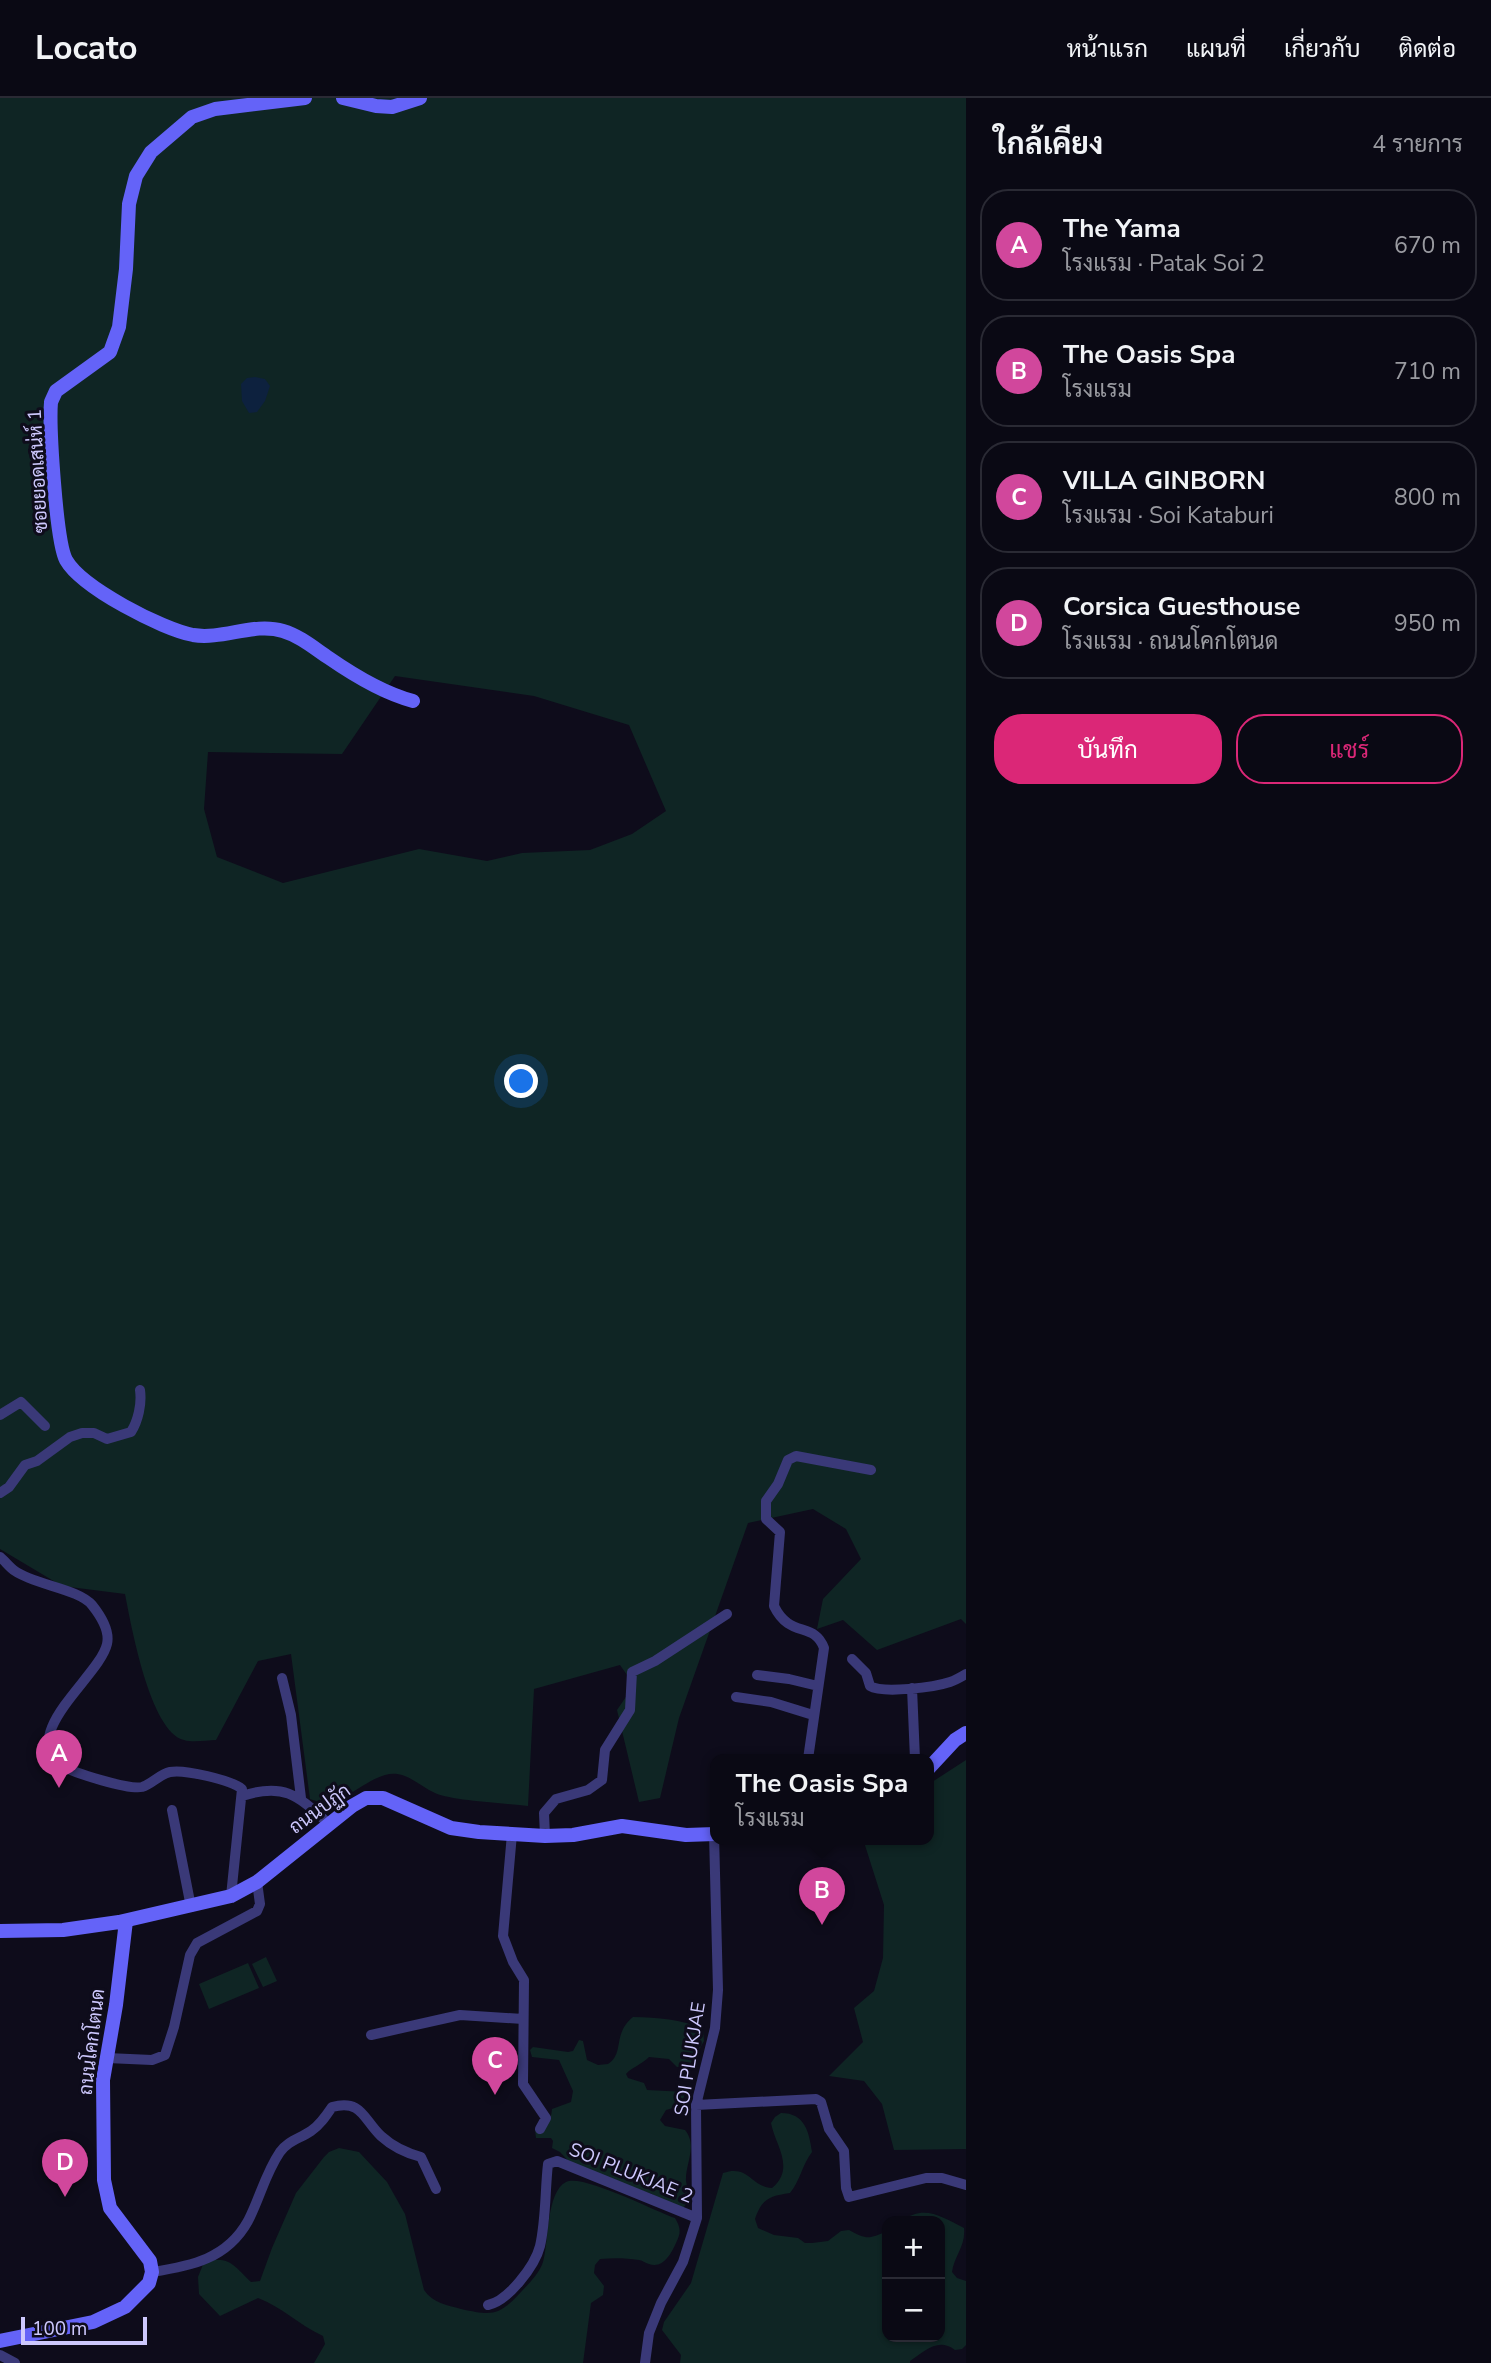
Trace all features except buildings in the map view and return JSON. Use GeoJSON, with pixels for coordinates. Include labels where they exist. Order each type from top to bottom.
{"type":"FeatureCollection","features":[{"type":"Feature","properties":{"kind":"street","name":"ซอยยอดเสน่ห์ 1"},"geometry":{"type":"LineString","coordinates":[[305,98],[215,109],[192,117],[151,152],[136,176],[129,204],[126,269],[119,327],[110,352],[56,391],[51,402],[57,511],[62,548],[67,561],[81,575],[115,601],[155,621],[193,635],[265,628],[280,630],[295,635],[351,673],[395,696],[414,701]]}},
{"type":"Feature","properties":{"kind":"street"},"geometry":{"type":"LineString","coordinates":[[343,98],[392,107],[420,98]]}},
{"type":"Feature","properties":{"kind":"street"},"geometry":{"type":"LineString","coordinates":[[0,1493],[9,1487],[25,1465],[37,1461],[70,1437],[94,1433],[107,1439],[131,1433],[137,1422],[140,1390]]}},
{"type":"Feature","properties":{"kind":"street"},"geometry":{"type":"LineString","coordinates":[[0,1415],[21,1402],[45,1426]]}},
{"type":"Feature","properties":{"kind":"street"},"geometry":{"type":"LineString","coordinates":[[809,1754],[824,1648],[820,1638],[813,1633],[789,1627],[774,1606],[780,1532],[766,1520],[766,1501],[778,1484],[788,1460],[796,1455],[871,1471]]}},
{"type":"Feature","properties":{"kind":"street"},"geometry":{"type":"LineString","coordinates":[[0,1557],[15,1571],[62,1591],[82,1596],[92,1605],[106,1627],[108,1641],[103,1655],[57,1716],[49,1734],[49,1751],[61,1765],[109,1783],[141,1787],[171,1772],[235,1783],[242,1789],[231,1896]]}},
{"type":"Feature","properties":{"kind":"street"},"geometry":{"type":"LineString","coordinates":[[545,1836],[544,1812],[556,1799],[588,1790],[602,1780],[606,1750],[630,1710],[632,1672],[655,1661],[727,1614]]}},
{"type":"Feature","properties":{"kind":"street"},"geometry":{"type":"LineString","coordinates":[[852,1659],[866,1673],[870,1686],[876,1690],[950,1682],[966,1674]]}},
{"type":"Feature","properties":{"kind":"street"},"geometry":{"type":"LineString","coordinates":[[757,1675],[818,1686]]}},
{"type":"Feature","properties":{"kind":"street"},"geometry":{"type":"LineString","coordinates":[[282,1678],[292,1715],[300,1798]]}},
{"type":"Feature","properties":{"kind":"street"},"geometry":{"type":"LineString","coordinates":[[912,1688],[915,1754]]}},
{"type":"Feature","properties":{"kind":"street"},"geometry":{"type":"LineString","coordinates":[[737,1697],[771,1702],[813,1715]]}},
{"type":"Feature","properties":{"kind":"street"},"geometry":{"type":"LineString","coordinates":[[934,1763],[955,1740],[966,1733]]}},
{"type":"Feature","properties":{"kind":"street"},"geometry":{"type":"LineString","coordinates":[[242,1796],[262,1789],[288,1793],[300,1798],[329,1824]]}},
{"type":"Feature","properties":{"kind":"street","name":"ถนนปฏัก"},"geometry":{"type":"LineString","coordinates":[[0,1931],[63,1930],[127,1921],[231,1896],[257,1881],[366,1798],[383,1798],[451,1828],[545,1836],[573,1835],[622,1826],[686,1835],[710,1834]]}},
{"type":"Feature","properties":{"kind":"street"},"geometry":{"type":"LineString","coordinates":[[172,1810],[191,1907]]}},
{"type":"Feature","properties":{"kind":"street"},"geometry":{"type":"LineString","coordinates":[[512,1834],[503,1936],[513,1962],[524,1980],[523,2084],[546,2118],[540,2129]]}},
{"type":"Feature","properties":{"kind":"street","name":"SOI PLUKJAE"},"geometry":{"type":"LineString","coordinates":[[645,2363],[649,2333],[683,2262],[697,2218],[696,2105],[715,2028],[718,1990],[714,1845]]}},
{"type":"Feature","properties":{"kind":"street"},"geometry":{"type":"LineString","coordinates":[[107,2058],[152,2060],[165,2055],[190,1955],[197,1943],[257,1911],[260,1904],[257,1881]]}},
{"type":"Feature","properties":{"kind":"street","name":"ถนนโคกโตนด"},"geometry":{"type":"LineString","coordinates":[[127,1921],[103,2080],[104,2180],[110,2208],[142,2248],[150,2261],[152,2272]]}},
{"type":"Feature","properties":{"kind":"street"},"geometry":{"type":"LineString","coordinates":[[371,2035],[460,2015],[523,2019]]}},
{"type":"Feature","properties":{"kind":"street"},"geometry":{"type":"LineString","coordinates":[[696,2105],[816,2099],[821,2102],[829,2129],[844,2151],[849,2197],[926,2178],[942,2178],[966,2185]]}},
{"type":"Feature","properties":{"kind":"street"},"geometry":{"type":"LineString","coordinates":[[0,2341],[93,2322],[125,2307],[149,2283],[152,2272],[194,2265],[228,2248],[247,2222],[266,2176],[289,2141],[318,2126],[332,2107],[342,2104],[355,2106],[380,2136],[405,2153],[421,2157],[436,2189]]}},
{"type":"Feature","properties":{"kind":"street","name":"SOI PLUKJAE 2"},"geometry":{"type":"LineString","coordinates":[[488,2305],[510,2293],[540,2248],[548,2164],[551,2161],[557,2161],[697,2218]]}},
{"type":"Feature","properties":{"kind":"street"},"geometry":{"type":"LineString","coordinates":[[0,2355],[15,2363]]}},
{"type":"Feature","properties":{"kind":"green space"},"geometry":{"type":"Polygon","coordinates":[[[0,98],[966,98],[966,1624],[961,1619],[877,1650],[843,1620],[817,1629],[823,1599],[861,1559],[846,1529],[813,1509],[748,1523],[679,1718],[660,1798],[639,1802],[617,1710],[634,1685],[620,1665],[534,1689],[528,1806],[443,1796],[399,1774],[385,1775],[340,1799],[321,1802],[310,1799],[291,1654],[258,1661],[216,1740],[184,1740],[172,1733],[161,1718],[152,1698],[137,1652],[125,1594],[62,1586],[0,1549],[0,98]],[[395,676],[342,754],[208,752],[204,809],[217,857],[283,883],[419,849],[487,861],[522,853],[590,850],[632,834],[666,811],[629,725],[534,696],[395,676]]]}},
{"type":"Feature","properties":{"kind":"green space"},"geometry":{"type":"Polygon","coordinates":[[[966,1760],[966,2149],[894,2150],[882,2104],[864,2081],[829,2076],[863,2042],[854,2008],[874,1991],[883,1958],[884,1905],[865,1845],[934,1845],[934,1781],[966,1760]]]}},
{"type":"Feature","properties":{"kind":"green space"},"geometry":{"type":"Polygon","coordinates":[[[266,1957],[277,1981],[263,1987],[252,1964],[266,1957]]]}},
{"type":"Feature","properties":{"kind":"green space"},"geometry":{"type":"Polygon","coordinates":[[[248,1963],[259,1988],[209,2009],[199,1984],[248,1963]]]}},
{"type":"Feature","properties":{"kind":"green space"},"geometry":{"type":"Polygon","coordinates":[[[633,2017],[678,2021],[703,2030],[704,2041],[690,2066],[677,2067],[669,2059],[649,2057],[626,2074],[628,2078],[644,2083],[647,2090],[686,2092],[680,2106],[666,2110],[660,2120],[665,2126],[685,2130],[689,2136],[691,2149],[686,2181],[689,2199],[683,2208],[663,2202],[652,2194],[574,2167],[560,2152],[552,2148],[551,2138],[536,2138],[535,2130],[548,2123],[552,2109],[571,2102],[573,2091],[559,2060],[532,2057],[530,2050],[533,2047],[573,2051],[579,2040],[583,2041],[587,2060],[598,2065],[608,2064],[616,2054],[623,2030],[633,2017]]]}},
{"type":"Feature","properties":{"kind":"green space"},"geometry":{"type":"Polygon","coordinates":[[[781,2113],[796,2116],[801,2120],[812,2152],[790,2193],[772,2197],[760,2207],[755,2219],[758,2228],[774,2235],[798,2238],[805,2243],[828,2241],[841,2231],[849,2230],[868,2237],[882,2233],[882,2342],[945,2342],[945,2218],[964,2228],[963,2240],[952,2272],[957,2278],[966,2281],[966,2345],[962,2349],[937,2345],[910,2363],[680,2363],[681,2355],[662,2330],[664,2322],[691,2283],[723,2173],[739,2171],[759,2184],[772,2188],[779,2180],[783,2164],[771,2123],[781,2113]]]}},
{"type":"Feature","properties":{"kind":"green space"},"geometry":{"type":"Polygon","coordinates":[[[339,2148],[359,2152],[387,2182],[405,2214],[424,2290],[436,2301],[461,2309],[481,2313],[501,2310],[534,2278],[543,2262],[555,2196],[566,2182],[587,2183],[675,2218],[679,2236],[669,2256],[658,2264],[615,2258],[600,2259],[595,2265],[594,2273],[604,2286],[603,2295],[591,2303],[583,2363],[314,2363],[325,2344],[323,2336],[258,2298],[220,2316],[199,2294],[198,2277],[204,2262],[220,2260],[235,2266],[251,2282],[260,2281],[296,2193],[324,2157],[339,2148]]]}},
{"type":"Feature","properties":{"kind":"green space"},"geometry":{"type":"Polygon","coordinates":[[[918,2213],[941,2216],[910,2216],[918,2213]]]}},
{"type":"Feature","properties":{"kind":"water"},"geometry":{"type":"Polygon","coordinates":[[[247,378],[265,379],[270,386],[265,401],[257,412],[249,413],[242,401],[241,384],[247,378]]]}},
{"type":"Feature","properties":{"kind":"place","name":"The Yama"},"geometry":{"type":"Point","coordinates":[59,1788]}},
{"type":"Feature","properties":{"kind":"place","name":"The Oasis Spa"},"geometry":{"type":"Point","coordinates":[822,1925]}},
{"type":"Feature","properties":{"kind":"place","name":"VILLA GINBORN"},"geometry":{"type":"Point","coordinates":[495,2095]}},
{"type":"Feature","properties":{"kind":"place","name":"Corsica Guesthouse"},"geometry":{"type":"Point","coordinates":[65,2197]}}]}
